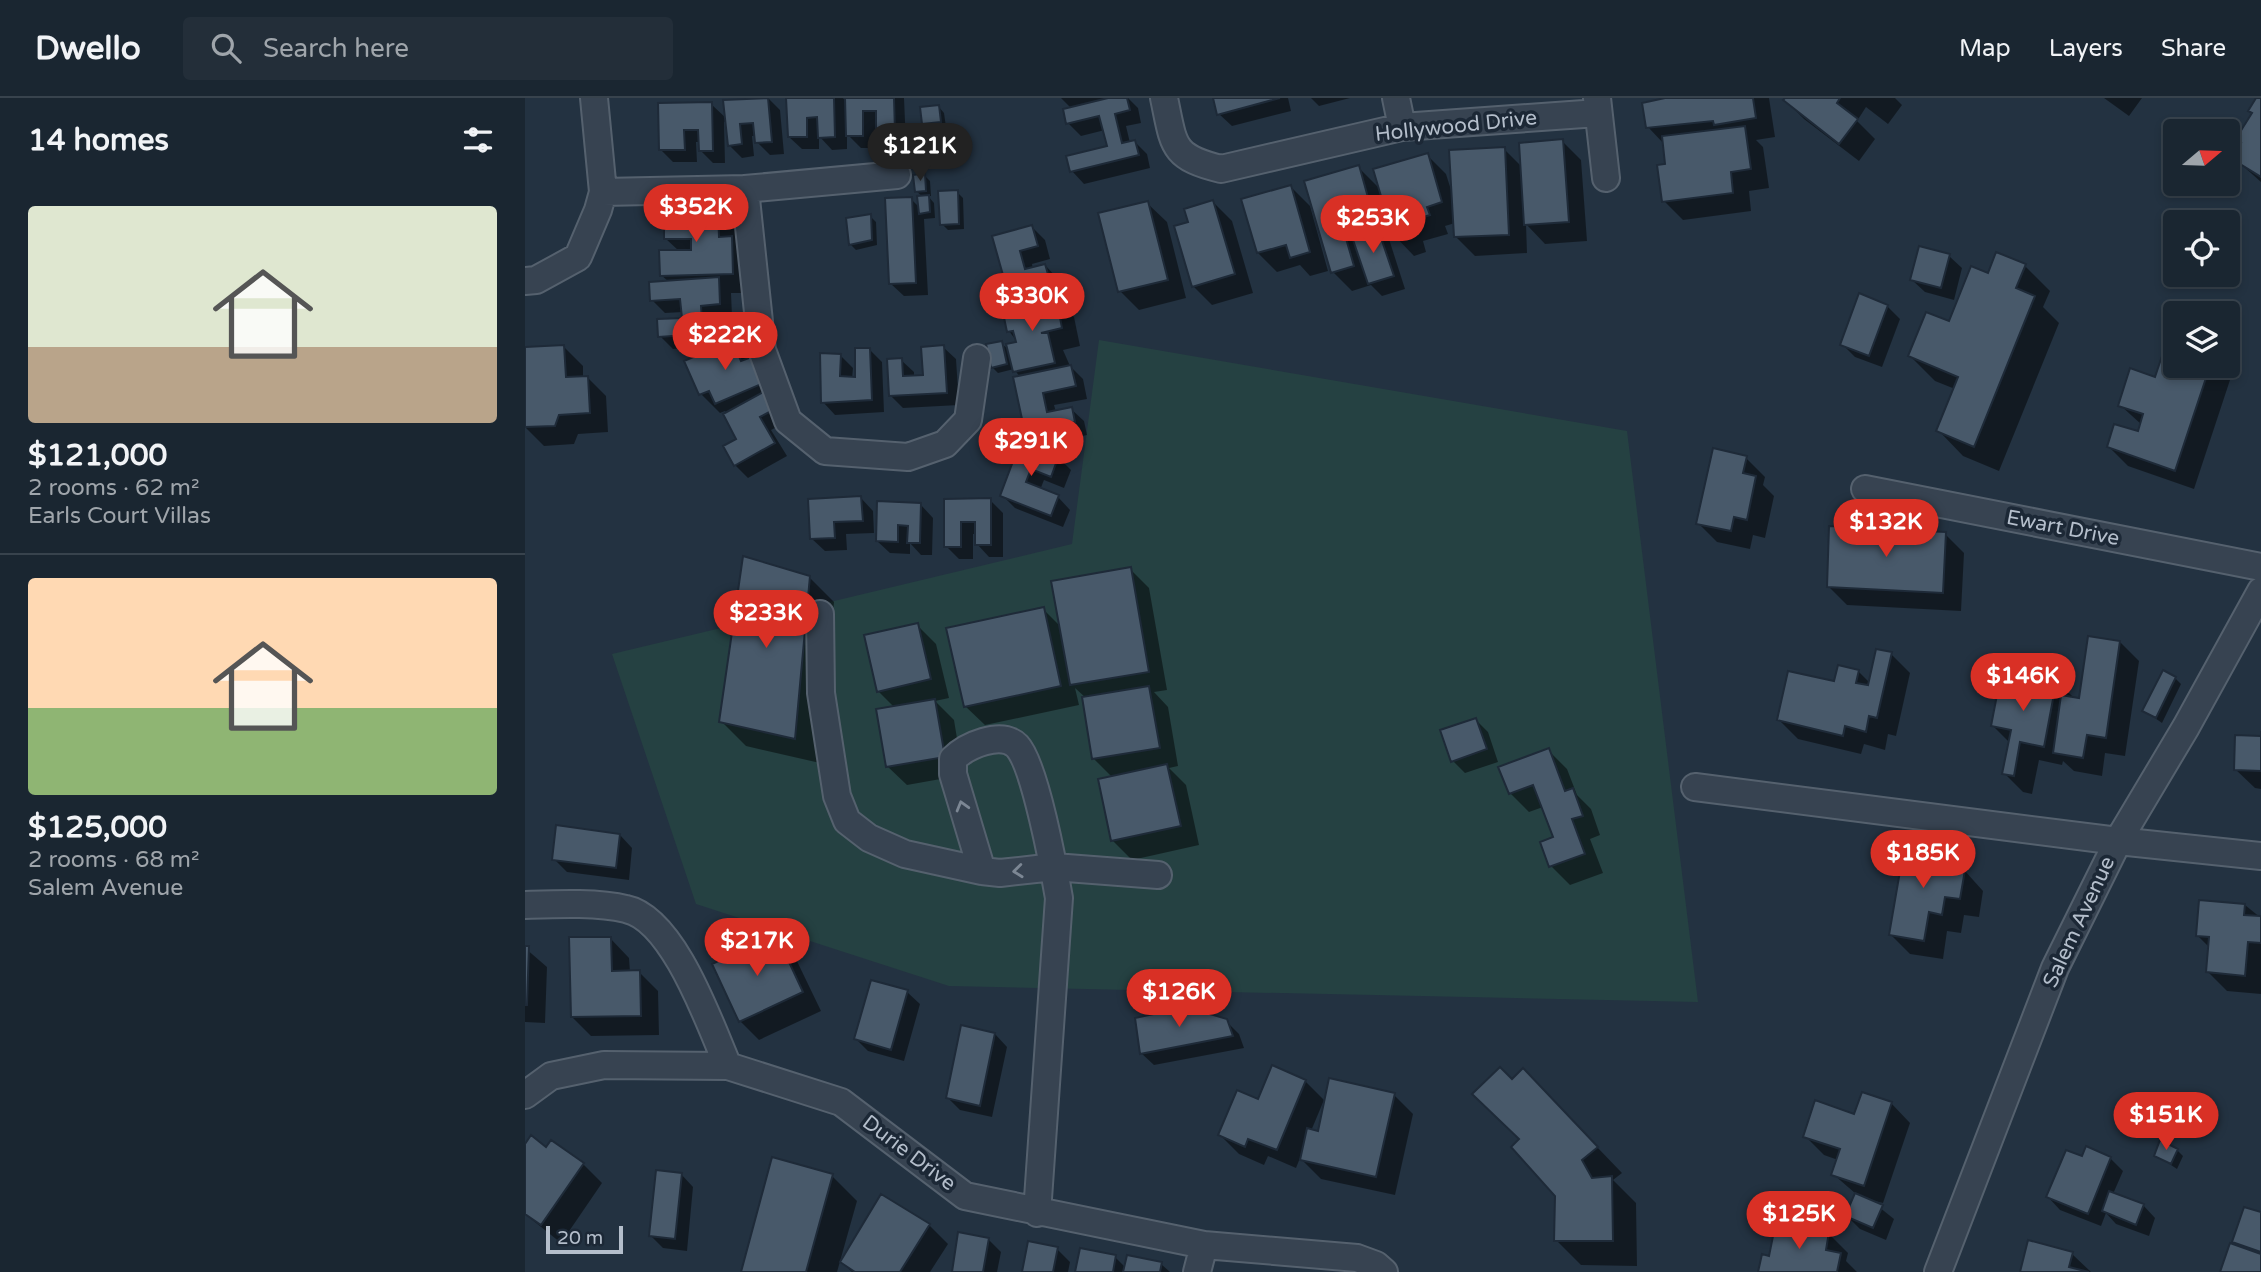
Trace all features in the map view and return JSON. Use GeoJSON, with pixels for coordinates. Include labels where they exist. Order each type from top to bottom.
{"type":"FeatureCollection","features":[{"type":"Feature","properties":{"kind":"street"},"geometry":{"type":"LineString","coordinates":[[525,281],[536,280],[578,257],[603,192],[594,98]]}},
{"type":"Feature","properties":{"kind":"street","name":"Hollywood Drive"},"geometry":{"type":"LineString","coordinates":[[1164,98],[1174,144],[1192,162],[1221,169],[1402,127],[1597,105]]}},
{"type":"Feature","properties":{"kind":"street"},"geometry":{"type":"LineString","coordinates":[[1396,98],[1402,127]]}},
{"type":"Feature","properties":{"kind":"street"},"geometry":{"type":"LineString","coordinates":[[1597,105],[1606,178]]}},
{"type":"Feature","properties":{"kind":"street"},"geometry":{"type":"LineString","coordinates":[[603,192],[745,189],[897,175]]}},
{"type":"Feature","properties":{"kind":"street"},"geometry":{"type":"LineString","coordinates":[[745,189],[762,349],[788,421],[825,451],[908,457],[945,444],[968,420],[977,358]]}},
{"type":"Feature","properties":{"kind":"street","name":"Ewart Drive"},"geometry":{"type":"LineString","coordinates":[[1865,489],[2261,567]]}},
{"type":"Feature","properties":{"kind":"street","name":"Salem Avenue"},"geometry":{"type":"LineString","coordinates":[[1938,1272],[2055,968],[2118,841],[2186,727],[2261,591]]}},
{"type":"Feature","properties":{"kind":"street"},"geometry":{"type":"LineString","coordinates":[[820,614],[821,693],[837,796],[847,821],[869,838],[905,854],[982,871],[1000,873],[1054,867],[1159,874]]}},
{"type":"Feature","properties":{"kind":"street"},"geometry":{"type":"LineString","coordinates":[[982,871],[953,774],[953,759],[961,752],[998,738],[1010,740],[1025,757],[1054,867],[1059,898],[1037,1213]]}},
{"type":"Feature","properties":{"kind":"street"},"geometry":{"type":"LineString","coordinates":[[1695,788],[2118,841],[2261,856]]}},
{"type":"Feature","properties":{"kind":"street"},"geometry":{"type":"LineString","coordinates":[[525,905],[627,909],[644,916],[683,963],[728,1066]]}},
{"type":"Feature","properties":{"kind":"street","name":"Durie Drive"},"geometry":{"type":"LineString","coordinates":[[525,1095],[551,1076],[604,1065],[728,1066],[841,1102],[965,1196],[1037,1213],[1204,1245],[1357,1258],[1376,1265],[1384,1272]]}},
{"type":"Feature","properties":{"kind":"street"},"geometry":{"type":"LineString","coordinates":[[1197,1272],[1204,1245]]}},
{"type":"Feature","properties":{"kind":"green space"},"geometry":{"type":"Polygon","coordinates":[[[1099,340],[1627,431],[1698,1002],[949,986],[696,904],[612,654],[1072,544],[1099,340]]]}},
{"type":"Feature","properties":{"kind":"building"},"geometry":{"type":"Polygon","coordinates":[[[768,98],[772,142],[755,143],[753,123],[740,124],[742,144],[728,146],[723,100],[768,98]]]}},
{"type":"Feature","properties":{"kind":"building"},"geometry":{"type":"Polygon","coordinates":[[[786,98],[834,98],[835,137],[818,138],[817,117],[807,118],[807,137],[788,137],[786,98]]]}},
{"type":"Feature","properties":{"kind":"building"},"geometry":{"type":"Polygon","coordinates":[[[845,98],[894,98],[895,132],[876,132],[876,111],[863,111],[863,136],[846,136],[845,98]]]}},
{"type":"Feature","properties":{"kind":"building"},"geometry":{"type":"Polygon","coordinates":[[[1108,98],[1127,98],[1130,110],[1115,114],[1122,143],[1135,140],[1139,155],[1070,172],[1066,156],[1107,146],[1099,116],[1066,124],[1063,109],[1108,98]]]}},
{"type":"Feature","properties":{"kind":"building"},"geometry":{"type":"Polygon","coordinates":[[[1213,98],[1280,98],[1217,115],[1213,98]]]}},
{"type":"Feature","properties":{"kind":"building"},"geometry":{"type":"Polygon","coordinates":[[[1665,98],[1753,98],[1756,118],[1714,125],[1713,121],[1646,128],[1642,103],[1665,98]]]}},
{"type":"Feature","properties":{"kind":"building"},"geometry":{"type":"Polygon","coordinates":[[[1840,98],[1837,103],[1858,119],[1839,144],[1783,100],[1840,98]]]}},
{"type":"Feature","properties":{"kind":"building"},"geometry":{"type":"Polygon","coordinates":[[[2256,98],[2261,98],[2261,177],[2240,164],[2240,132],[2252,113],[2248,111],[2256,98]]]}},
{"type":"Feature","properties":{"kind":"building"},"geometry":{"type":"Polygon","coordinates":[[[712,102],[713,151],[699,151],[698,130],[684,130],[685,150],[659,150],[658,103],[712,102]]]}},
{"type":"Feature","properties":{"kind":"building"},"geometry":{"type":"Polygon","coordinates":[[[939,105],[941,122],[922,124],[920,107],[939,105]]]}},
{"type":"Feature","properties":{"kind":"building"},"geometry":{"type":"Polygon","coordinates":[[[1745,126],[1751,169],[1731,172],[1733,193],[1662,202],[1657,165],[1665,164],[1662,136],[1745,126]]]}},
{"type":"Feature","properties":{"kind":"building"},"geometry":{"type":"Polygon","coordinates":[[[1563,139],[1569,222],[1524,225],[1519,143],[1563,139]]]}},
{"type":"Feature","properties":{"kind":"building"},"geometry":{"type":"Polygon","coordinates":[[[1505,147],[1509,235],[1454,237],[1449,150],[1505,147]]]}},
{"type":"Feature","properties":{"kind":"building"},"geometry":{"type":"Polygon","coordinates":[[[1428,153],[1442,202],[1427,207],[1430,215],[1405,223],[1409,233],[1393,237],[1373,169],[1428,153]]]}},
{"type":"Feature","properties":{"kind":"building"},"geometry":{"type":"Polygon","coordinates":[[[1359,165],[1374,219],[1343,228],[1354,266],[1331,273],[1304,181],[1359,165]]]}},
{"type":"Feature","properties":{"kind":"building"},"geometry":{"type":"Polygon","coordinates":[[[925,173],[926,191],[915,192],[913,175],[925,173]]]}},
{"type":"Feature","properties":{"kind":"building"},"geometry":{"type":"Polygon","coordinates":[[[1291,185],[1310,252],[1290,258],[1286,245],[1257,253],[1241,199],[1291,185]]]}},
{"type":"Feature","properties":{"kind":"building"},"geometry":{"type":"Polygon","coordinates":[[[958,190],[959,224],[940,225],[938,191],[958,190]]]}},
{"type":"Feature","properties":{"kind":"building"},"geometry":{"type":"Polygon","coordinates":[[[929,195],[930,212],[919,214],[917,196],[929,195]]]}},
{"type":"Feature","properties":{"kind":"building"},"geometry":{"type":"Polygon","coordinates":[[[912,197],[916,283],[889,284],[885,198],[912,197]]]}},
{"type":"Feature","properties":{"kind":"building"},"geometry":{"type":"Polygon","coordinates":[[[1213,200],[1235,274],[1192,287],[1174,226],[1188,222],[1184,209],[1213,200]]]}},
{"type":"Feature","properties":{"kind":"building"},"geometry":{"type":"Polygon","coordinates":[[[1148,201],[1168,280],[1118,292],[1098,213],[1148,201]]]}},
{"type":"Feature","properties":{"kind":"building"},"geometry":{"type":"Polygon","coordinates":[[[718,208],[719,237],[732,236],[733,274],[660,276],[659,250],[691,250],[691,239],[664,239],[664,209],[718,208]]]}},
{"type":"Feature","properties":{"kind":"building"},"geometry":{"type":"Polygon","coordinates":[[[871,214],[872,240],[849,245],[846,218],[871,214]]]}},
{"type":"Feature","properties":{"kind":"building"},"geometry":{"type":"Polygon","coordinates":[[[1032,225],[1038,246],[1020,251],[1025,269],[1045,264],[1050,281],[1008,293],[992,236],[1032,225]]]}},
{"type":"Feature","properties":{"kind":"building"},"geometry":{"type":"Polygon","coordinates":[[[1377,226],[1394,276],[1368,284],[1351,234],[1377,226]]]}},
{"type":"Feature","properties":{"kind":"building"},"geometry":{"type":"Polygon","coordinates":[[[1919,246],[1950,254],[1941,288],[1910,280],[1919,246]]]}},
{"type":"Feature","properties":{"kind":"building"},"geometry":{"type":"Polygon","coordinates":[[[1996,252],[2026,264],[2016,288],[2035,296],[1974,447],[1936,431],[1958,377],[1908,356],[1926,312],[1949,321],[1971,266],[1988,273],[1996,252]]]}},
{"type":"Feature","properties":{"kind":"building"},"geometry":{"type":"Polygon","coordinates":[[[719,277],[720,304],[701,306],[703,334],[658,337],[657,319],[682,318],[680,299],[650,301],[649,282],[719,277]]]}},
{"type":"Feature","properties":{"kind":"building"},"geometry":{"type":"Polygon","coordinates":[[[1859,293],[1888,305],[1869,356],[1840,345],[1859,293]]]}},
{"type":"Feature","properties":{"kind":"building"},"geometry":{"type":"Polygon","coordinates":[[[1056,296],[1062,328],[1041,333],[1048,333],[1055,363],[1013,372],[1006,344],[1016,342],[1013,331],[1007,332],[1002,308],[1056,296]]]}},
{"type":"Feature","properties":{"kind":"building"},"geometry":{"type":"Polygon","coordinates":[[[732,340],[741,361],[757,355],[768,381],[715,404],[709,391],[699,395],[684,361],[732,340]]]}},
{"type":"Feature","properties":{"kind":"building"},"geometry":{"type":"Polygon","coordinates":[[[1002,341],[1007,364],[991,368],[986,344],[1002,341]]]}},
{"type":"Feature","properties":{"kind":"building"},"geometry":{"type":"Polygon","coordinates":[[[564,345],[566,377],[588,376],[590,413],[559,415],[555,426],[525,427],[525,347],[564,345]]]}},
{"type":"Feature","properties":{"kind":"building"},"geometry":{"type":"Polygon","coordinates":[[[944,345],[947,393],[889,396],[887,359],[902,358],[903,376],[923,375],[921,347],[944,345]]]}},
{"type":"Feature","properties":{"kind":"building"},"geometry":{"type":"Polygon","coordinates":[[[855,348],[870,348],[872,400],[821,403],[820,353],[841,354],[840,376],[855,377],[855,348]]]}},
{"type":"Feature","properties":{"kind":"building"},"geometry":{"type":"Polygon","coordinates":[[[2163,353],[2163,378],[2206,378],[2175,471],[2107,447],[2114,424],[2138,431],[2143,414],[2118,406],[2130,368],[2155,377],[2163,353]]]}},
{"type":"Feature","properties":{"kind":"building"},"geometry":{"type":"Polygon","coordinates":[[[1071,365],[1076,386],[1043,393],[1047,412],[1072,407],[1075,422],[1025,433],[1013,377],[1071,365]]]}},
{"type":"Feature","properties":{"kind":"building"},"geometry":{"type":"Polygon","coordinates":[[[765,391],[775,409],[760,417],[775,443],[734,466],[723,446],[736,439],[723,414],[765,391]]]}},
{"type":"Feature","properties":{"kind":"building"},"geometry":{"type":"Polygon","coordinates":[[[1021,440],[1059,455],[1051,477],[1031,469],[1026,482],[1059,495],[1051,516],[1000,496],[1021,440]]]}},
{"type":"Feature","properties":{"kind":"building"},"geometry":{"type":"Polygon","coordinates":[[[1713,448],[1747,456],[1743,473],[1756,476],[1747,520],[1734,517],[1731,531],[1696,524],[1713,448]]]}},
{"type":"Feature","properties":{"kind":"building"},"geometry":{"type":"Polygon","coordinates":[[[861,496],[863,521],[834,522],[835,538],[810,539],[808,499],[861,496]]]}},
{"type":"Feature","properties":{"kind":"building"},"geometry":{"type":"Polygon","coordinates":[[[991,498],[991,545],[975,545],[975,522],[961,522],[961,547],[944,547],[944,499],[991,498]]]}},
{"type":"Feature","properties":{"kind":"building"},"geometry":{"type":"Polygon","coordinates":[[[877,501],[921,503],[920,543],[907,543],[908,526],[898,525],[898,542],[876,541],[877,501]]]}},
{"type":"Feature","properties":{"kind":"building"},"geometry":{"type":"Polygon","coordinates":[[[1829,526],[1946,532],[1943,593],[1827,587],[1829,526]]]}},
{"type":"Feature","properties":{"kind":"building"},"geometry":{"type":"Polygon","coordinates":[[[743,556],[810,576],[795,739],[719,722],[743,556]]]}},
{"type":"Feature","properties":{"kind":"building"},"geometry":{"type":"Polygon","coordinates":[[[1131,567],[1149,672],[1070,685],[1051,581],[1131,567]]]}},
{"type":"Feature","properties":{"kind":"building"},"geometry":{"type":"Polygon","coordinates":[[[1044,607],[1061,686],[964,707],[946,628],[1044,607]]]}},
{"type":"Feature","properties":{"kind":"building"},"geometry":{"type":"Polygon","coordinates":[[[918,623],[931,679],[877,692],[864,635],[918,623]]]}},
{"type":"Feature","properties":{"kind":"building"},"geometry":{"type":"Polygon","coordinates":[[[2088,636],[2120,641],[2106,738],[2087,735],[2083,758],[2053,753],[2061,695],[2079,698],[2088,636]]]}},
{"type":"Feature","properties":{"kind":"building"},"geometry":{"type":"Polygon","coordinates":[[[1876,649],[1892,652],[1877,718],[1869,716],[1866,732],[1845,726],[1843,736],[1777,720],[1788,671],[1834,681],[1838,665],[1859,670],[1856,683],[1868,685],[1876,649]]]}},
{"type":"Feature","properties":{"kind":"building"},"geometry":{"type":"Polygon","coordinates":[[[2163,670],[2176,677],[2156,718],[2142,711],[2163,670]]]}},
{"type":"Feature","properties":{"kind":"building"},"geometry":{"type":"Polygon","coordinates":[[[2001,674],[2021,678],[2020,682],[2031,684],[2033,674],[2057,678],[2044,747],[2020,742],[2014,776],[2002,774],[2011,730],[1991,726],[2001,674]]]}},
{"type":"Feature","properties":{"kind":"building"},"geometry":{"type":"Polygon","coordinates":[[[1149,686],[1160,748],[1092,759],[1082,697],[1149,686]]]}},
{"type":"Feature","properties":{"kind":"building"},"geometry":{"type":"Polygon","coordinates":[[[935,699],[945,757],[886,767],[876,709],[935,699]]]}},
{"type":"Feature","properties":{"kind":"building"},"geometry":{"type":"Polygon","coordinates":[[[1476,718],[1487,749],[1451,762],[1440,730],[1476,718]]]}},
{"type":"Feature","properties":{"kind":"building"},"geometry":{"type":"Polygon","coordinates":[[[2235,735],[2261,736],[2261,771],[2234,770],[2235,735]]]}},
{"type":"Feature","properties":{"kind":"building"},"geometry":{"type":"Polygon","coordinates":[[[1549,748],[1565,791],[1573,788],[1583,816],[1572,819],[1585,854],[1549,867],[1540,842],[1553,837],[1533,785],[1509,794],[1498,767],[1549,748]]]}},
{"type":"Feature","properties":{"kind":"building"},"geometry":{"type":"Polygon","coordinates":[[[1167,764],[1181,826],[1111,841],[1098,779],[1167,764]]]}},
{"type":"Feature","properties":{"kind":"building"},"geometry":{"type":"Polygon","coordinates":[[[556,825],[620,834],[616,868],[552,860],[556,825]]]}},
{"type":"Feature","properties":{"kind":"building"},"geometry":{"type":"Polygon","coordinates":[[[1905,842],[1948,850],[1946,867],[1965,870],[1960,899],[1945,897],[1942,915],[1929,912],[1924,941],[1889,935],[1905,842]]]}},
{"type":"Feature","properties":{"kind":"building"},"geometry":{"type":"Polygon","coordinates":[[[2199,900],[2245,904],[2244,915],[2261,916],[2261,943],[2248,942],[2245,976],[2206,972],[2209,937],[2196,936],[2199,900]]]}},
{"type":"Feature","properties":{"kind":"building"},"geometry":{"type":"Polygon","coordinates":[[[776,934],[803,992],[739,1022],[712,964],[776,934]]]}},
{"type":"Feature","properties":{"kind":"building"},"geometry":{"type":"Polygon","coordinates":[[[569,937],[611,937],[612,971],[640,970],[641,1016],[571,1017],[569,937]]]}},
{"type":"Feature","properties":{"kind":"building"},"geometry":{"type":"Polygon","coordinates":[[[525,946],[529,946],[527,1005],[525,1005],[525,946]]]}},
{"type":"Feature","properties":{"kind":"building"},"geometry":{"type":"Polygon","coordinates":[[[871,980],[908,990],[891,1050],[854,1039],[871,980]]]}},
{"type":"Feature","properties":{"kind":"building"},"geometry":{"type":"Polygon","coordinates":[[[1186,1007],[1227,1019],[1233,1036],[1140,1054],[1135,1018],[1186,1007]]]}},
{"type":"Feature","properties":{"kind":"building"},"geometry":{"type":"Polygon","coordinates":[[[961,1025],[995,1033],[980,1106],[946,1098],[961,1025]]]}},
{"type":"Feature","properties":{"kind":"building"},"geometry":{"type":"Polygon","coordinates":[[[1272,1065],[1306,1080],[1277,1150],[1248,1139],[1245,1147],[1218,1135],[1237,1090],[1258,1099],[1272,1065]]]}},
{"type":"Feature","properties":{"kind":"building"},"geometry":{"type":"Polygon","coordinates":[[[1500,1067],[1512,1079],[1523,1068],[1598,1147],[1582,1160],[1592,1178],[1612,1176],[1613,1241],[1554,1241],[1555,1196],[1511,1147],[1519,1139],[1472,1094],[1500,1067]]]}},
{"type":"Feature","properties":{"kind":"building"},"geometry":{"type":"Polygon","coordinates":[[[1329,1078],[1395,1093],[1376,1177],[1300,1160],[1307,1128],[1318,1131],[1329,1078]]]}},
{"type":"Feature","properties":{"kind":"building"},"geometry":{"type":"Polygon","coordinates":[[[1862,1092],[1892,1102],[1864,1186],[1831,1175],[1840,1149],[1803,1137],[1815,1100],[1854,1114],[1862,1092]]]}},
{"type":"Feature","properties":{"kind":"building"},"geometry":{"type":"Polygon","coordinates":[[[531,1135],[546,1147],[551,1140],[584,1163],[541,1225],[525,1214],[525,1144],[531,1135]]]}},
{"type":"Feature","properties":{"kind":"building"},"geometry":{"type":"Polygon","coordinates":[[[2160,1140],[2178,1149],[2171,1164],[2154,1156],[2160,1140]]]}},
{"type":"Feature","properties":{"kind":"building"},"geometry":{"type":"Polygon","coordinates":[[[2086,1146],[2111,1157],[2088,1214],[2046,1197],[2066,1150],[2082,1156],[2086,1146]]]}},
{"type":"Feature","properties":{"kind":"building"},"geometry":{"type":"Polygon","coordinates":[[[772,1157],[833,1174],[806,1272],[741,1272],[772,1157]]]}},
{"type":"Feature","properties":{"kind":"building"},"geometry":{"type":"Polygon","coordinates":[[[656,1170],[682,1173],[675,1239],[649,1236],[656,1170]]]}},
{"type":"Feature","properties":{"kind":"building"},"geometry":{"type":"Polygon","coordinates":[[[2109,1191],[2144,1204],[2136,1225],[2102,1211],[2109,1191]]]}},
{"type":"Feature","properties":{"kind":"building"},"geometry":{"type":"Polygon","coordinates":[[[1855,1193],[1883,1205],[1873,1228],[1845,1216],[1855,1193]]]}},
{"type":"Feature","properties":{"kind":"building"},"geometry":{"type":"Polygon","coordinates":[[[881,1194],[930,1224],[900,1272],[855,1272],[840,1262],[881,1194]]]}},
{"type":"Feature","properties":{"kind":"building"},"geometry":{"type":"Polygon","coordinates":[[[2244,1207],[2261,1212],[2261,1252],[2232,1242],[2244,1207]]]}},
{"type":"Feature","properties":{"kind":"building"},"geometry":{"type":"Polygon","coordinates":[[[1776,1221],[1829,1232],[1826,1250],[1841,1253],[1837,1272],[1758,1272],[1762,1254],[1769,1256],[1776,1221]]]}},
{"type":"Feature","properties":{"kind":"building"},"geometry":{"type":"Polygon","coordinates":[[[958,1232],[989,1238],[983,1272],[952,1272],[958,1232]]]}},
{"type":"Feature","properties":{"kind":"building"},"geometry":{"type":"Polygon","coordinates":[[[2028,1240],[2073,1252],[2069,1267],[2089,1272],[2020,1272],[2028,1240]]]}},
{"type":"Feature","properties":{"kind":"building"},"geometry":{"type":"Polygon","coordinates":[[[1028,1241],[1058,1247],[1053,1272],[1022,1272],[1028,1241]]]}},
{"type":"Feature","properties":{"kind":"building"},"geometry":{"type":"Polygon","coordinates":[[[2230,1243],[2261,1254],[2261,1272],[2220,1272],[2230,1243]]]}},
{"type":"Feature","properties":{"kind":"building"},"geometry":{"type":"Polygon","coordinates":[[[1080,1248],[1116,1255],[1113,1272],[1075,1272],[1080,1248]]]}},
{"type":"Feature","properties":{"kind":"building"},"geometry":{"type":"Polygon","coordinates":[[[1127,1255],[1162,1262],[1160,1272],[1123,1272],[1127,1255]]]}}]}
